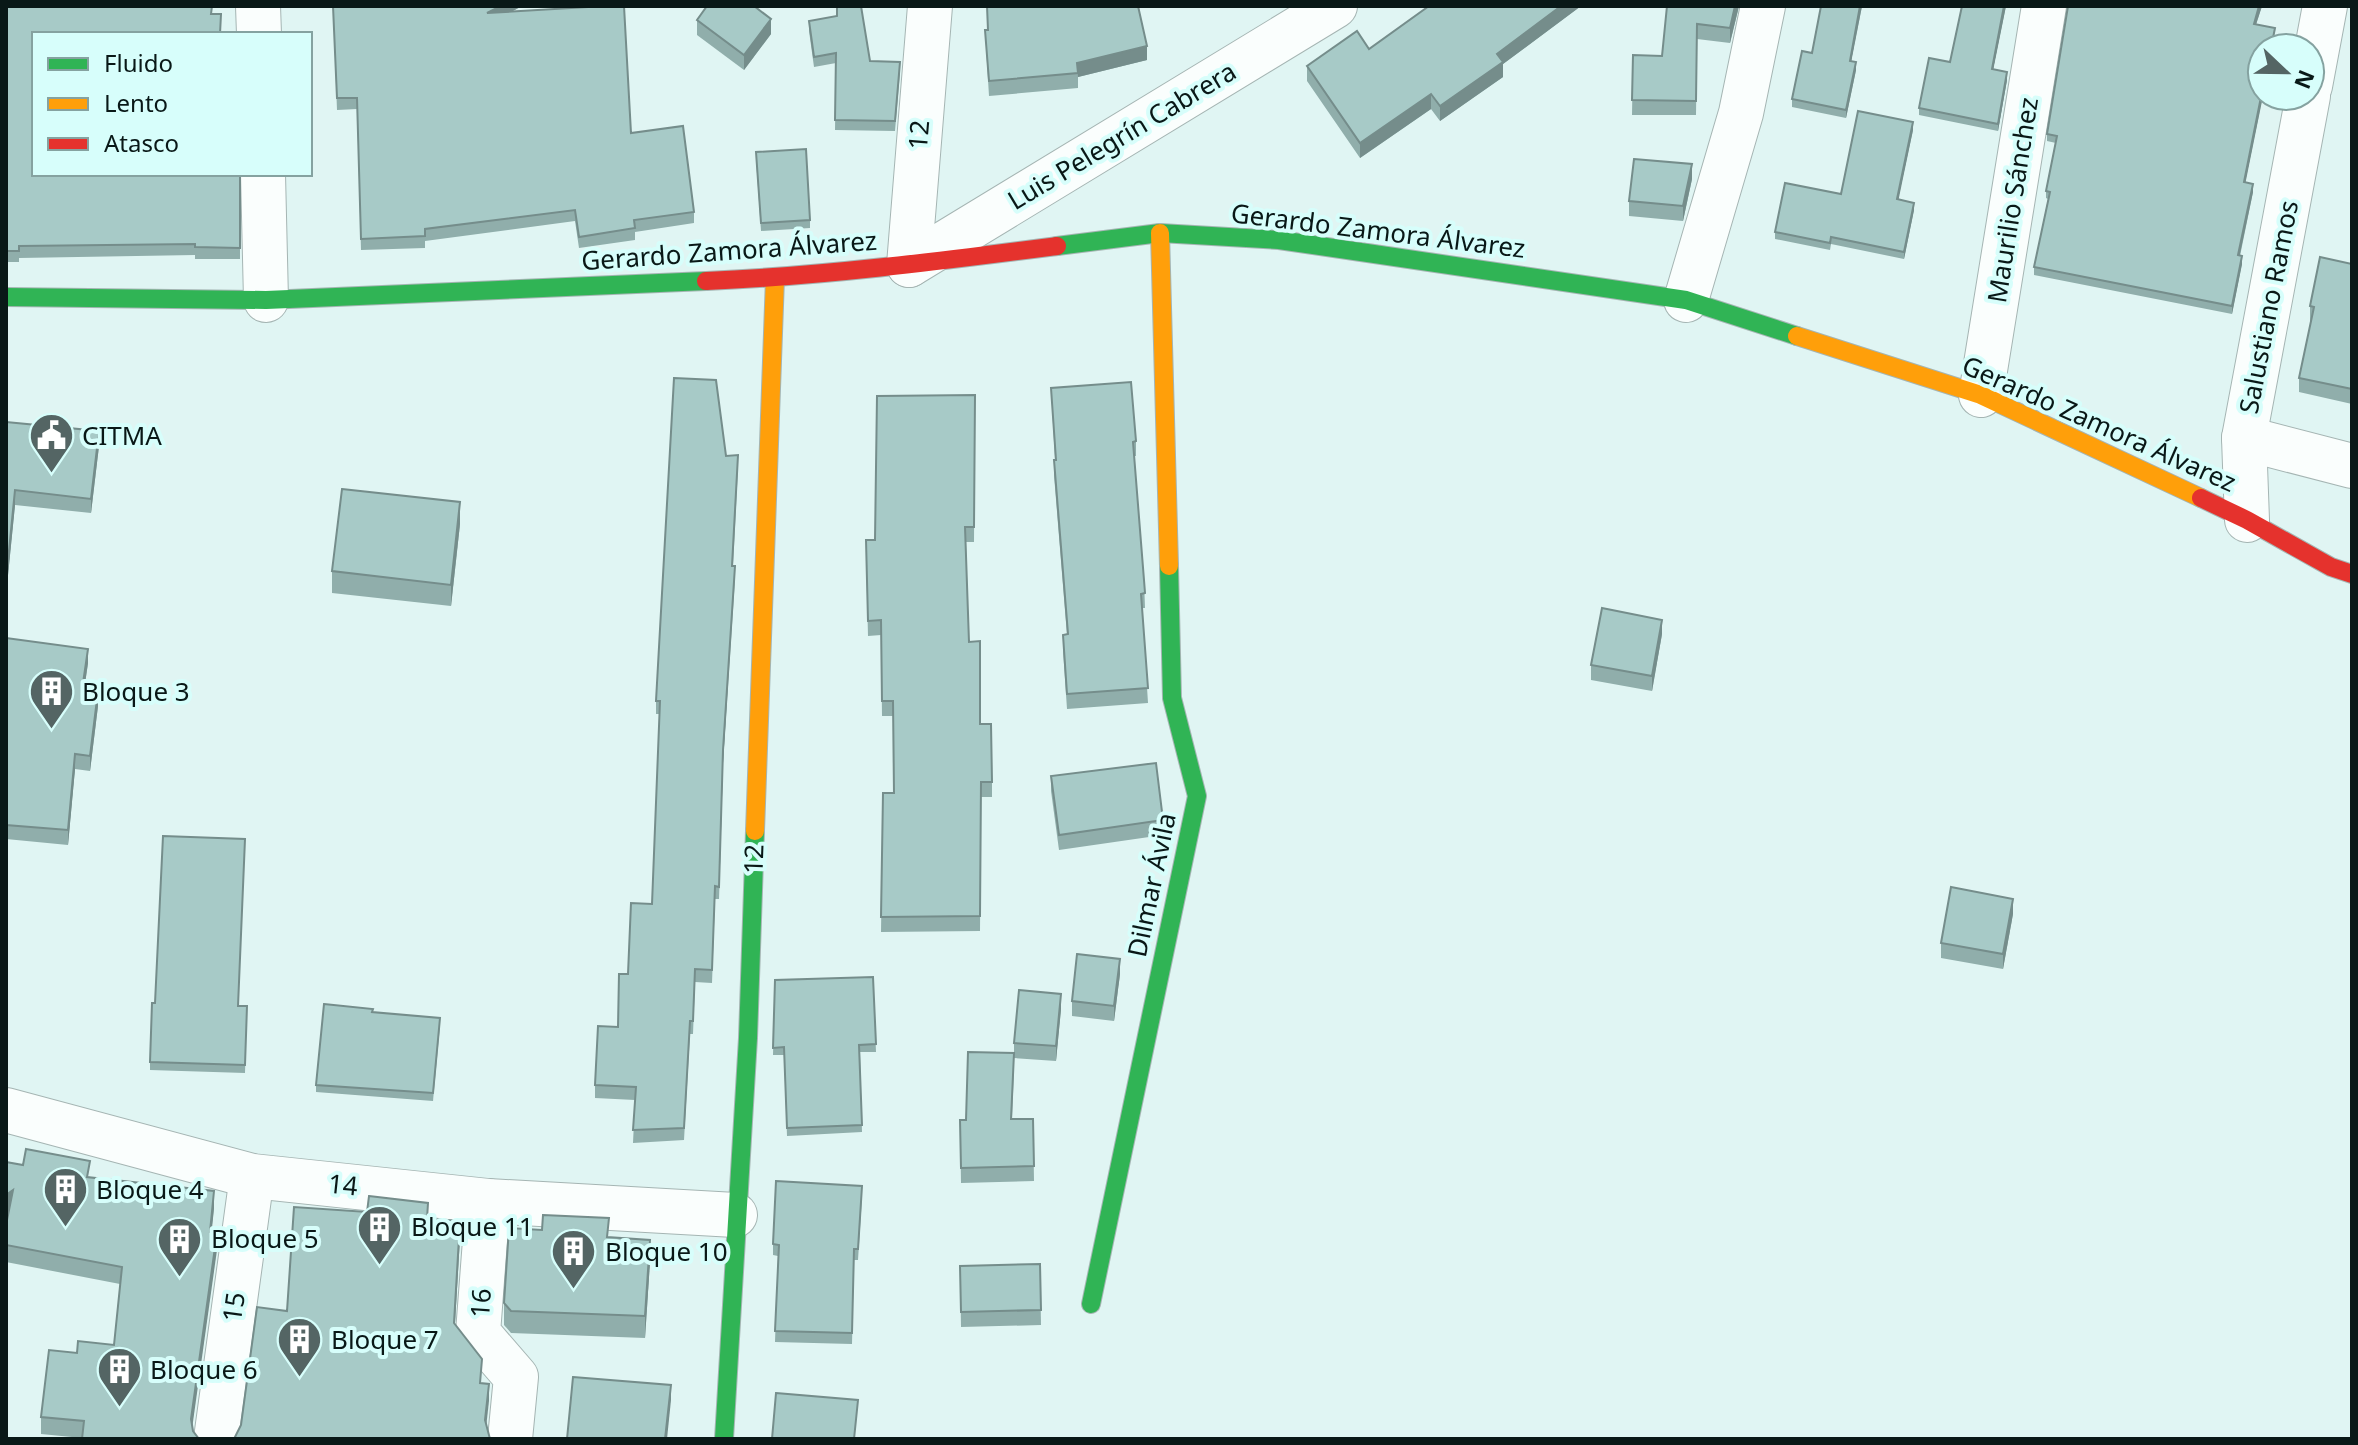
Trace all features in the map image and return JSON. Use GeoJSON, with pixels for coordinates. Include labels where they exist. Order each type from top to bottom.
{"type":"FeatureCollection","features":[{"type":"Feature","properties":{"kind":"street"},"geometry":{"type":"LineString","coordinates":[[258,6],[259,32]]}},
{"type":"Feature","properties":{"kind":"street","name":"12"},"geometry":{"type":"LineString","coordinates":[[909,265],[930,6]]}},
{"type":"Feature","properties":{"kind":"street","name":"Luis Pelegrín Cabrera"},"geometry":{"type":"LineString","coordinates":[[909,265],[1335,6]]}},
{"type":"Feature","properties":{"kind":"street"},"geometry":{"type":"LineString","coordinates":[[1686,300],[1741,113],[1763,6]]}},
{"type":"Feature","properties":{"kind":"street","name":"Maurilio Sánchez"},"geometry":{"type":"LineString","coordinates":[[1981,395],[2044,6]]}},
{"type":"Feature","properties":{"kind":"street"},"geometry":{"type":"LineString","coordinates":[[2320,32],[2325,6]]}},
{"type":"Feature","properties":{"kind":"street","name":"Salustiano Ramos"},"geometry":{"type":"LineString","coordinates":[[2247,520],[2244,438],[2305,112]]}},
{"type":"Feature","properties":{"kind":"street"},"geometry":{"type":"LineString","coordinates":[[263,176],[266,300]]}},
{"type":"Feature","properties":{"kind":"street","name":"Gerardo Zamora Álvarez"},"geometry":{"type":"LineString","coordinates":[[6,297],[266,300],[775,278],[909,265],[1160,233],[1279,240],[1686,300],[1981,395],[2247,520],[2331,567],[2352,574]]}},
{"type":"Feature","properties":{"kind":"street","name":"Dilmar Ávila"},"geometry":{"type":"LineString","coordinates":[[1091,1304],[1197,796],[1172,698],[1160,233]]}},
{"type":"Feature","properties":{"kind":"street","name":"12"},"geometry":{"type":"LineString","coordinates":[[724,1439],[735,1215],[748,1038],[775,278]]}},
{"type":"Feature","properties":{"kind":"street"},"geometry":{"type":"LineString","coordinates":[[2244,438],[2352,466]]}},
{"type":"Feature","properties":{"kind":"street","name":"14"},"geometry":{"type":"LineString","coordinates":[[6,1110],[252,1176],[488,1201],[735,1215]]}},
{"type":"Feature","properties":{"kind":"street","name":"15"},"geometry":{"type":"LineString","coordinates":[[216,1439],[252,1176]]}},
{"type":"Feature","properties":{"kind":"street","name":"16"},"geometry":{"type":"LineString","coordinates":[[488,1201],[478,1333],[516,1377],[510,1439]]}},
{"type":"Feature","properties":{"kind":"building"},"geometry":{"type":"Polygon","coordinates":[[[6,6],[212,6],[211,14],[221,14],[220,32],[32,32],[32,176],[240,176],[240,248],[195,247],[195,244],[19,246],[19,251],[6,251],[6,6]]]}},
{"type":"Feature","properties":{"kind":"building"},"geometry":{"type":"Polygon","coordinates":[[[333,6],[501,6],[487,13],[624,6],[631,133],[683,126],[694,212],[634,220],[635,228],[579,237],[575,210],[425,229],[425,236],[361,239],[357,98],[337,98],[333,6]]]}},
{"type":"Feature","properties":{"kind":"building"},"geometry":{"type":"Polygon","coordinates":[[[707,6],[754,6],[771,19],[744,55],[697,20],[707,6]]]}},
{"type":"Feature","properties":{"kind":"building"},"geometry":{"type":"Polygon","coordinates":[[[837,6],[861,6],[870,61],[900,62],[895,121],[835,120],[836,53],[814,57],[809,21],[837,16],[837,6]]]}},
{"type":"Feature","properties":{"kind":"building"},"geometry":{"type":"Polygon","coordinates":[[[987,6],[1138,6],[1147,46],[1077,63],[1078,73],[989,81],[985,30],[988,30],[987,6]]]}},
{"type":"Feature","properties":{"kind":"building"},"geometry":{"type":"Polygon","coordinates":[[[1429,6],[1561,6],[1497,54],[1503,62],[1440,106],[1431,94],[1360,143],[1307,66],[1357,31],[1369,49],[1429,6]]]}},
{"type":"Feature","properties":{"kind":"building"},"geometry":{"type":"Polygon","coordinates":[[[1667,6],[1735,6],[1730,28],[1697,24],[1696,101],[1632,100],[1633,55],[1662,56],[1667,6]]]}},
{"type":"Feature","properties":{"kind":"building"},"geometry":{"type":"Polygon","coordinates":[[[1821,6],[1860,6],[1850,61],[1856,62],[1846,110],[1792,99],[1802,51],[1812,53],[1821,6]]]}},
{"type":"Feature","properties":{"kind":"building"},"geometry":{"type":"Polygon","coordinates":[[[1962,6],[2004,6],[1992,69],[2007,72],[1998,124],[1919,108],[1929,58],[1950,62],[1962,6]]]}},
{"type":"Feature","properties":{"kind":"building"},"geometry":{"type":"Polygon","coordinates":[[[2068,6],[2259,6],[2254,24],[2275,28],[2274,32],[2246,32],[2246,112],[2258,112],[2244,182],[2253,184],[2238,255],[2242,256],[2232,306],[2034,267],[2050,192],[2046,191],[2057,136],[2047,134],[2068,6]]]}},
{"type":"Feature","properties":{"kind":"building"},"geometry":{"type":"Polygon","coordinates":[[[1858,111],[1913,122],[1897,199],[1914,203],[1904,252],[1831,237],[1830,243],[1775,232],[1785,183],[1841,194],[1858,111]]]}},
{"type":"Feature","properties":{"kind":"building"},"geometry":{"type":"Polygon","coordinates":[[[806,149],[810,220],[761,223],[756,152],[806,149]]]}},
{"type":"Feature","properties":{"kind":"building"},"geometry":{"type":"Polygon","coordinates":[[[1634,159],[1692,164],[1683,206],[1629,201],[1634,159]]]}},
{"type":"Feature","properties":{"kind":"building"},"geometry":{"type":"Polygon","coordinates":[[[2320,257],[2352,264],[2352,389],[2299,378],[2314,307],[2310,306],[2320,257]]]}},
{"type":"Feature","properties":{"kind":"building"},"geometry":{"type":"Polygon","coordinates":[[[674,378],[716,380],[726,456],[738,455],[719,887],[715,886],[712,970],[695,969],[684,1128],[633,1130],[636,1087],[595,1085],[598,1026],[618,1027],[619,974],[628,974],[631,903],[652,904],[660,701],[656,701],[674,378]]]}},
{"type":"Feature","properties":{"kind":"building"},"geometry":{"type":"Polygon","coordinates":[[[1131,382],[1148,688],[1067,694],[1063,635],[1068,634],[1051,388],[1131,382]]]}},
{"type":"Feature","properties":{"kind":"building"},"geometry":{"type":"Polygon","coordinates":[[[975,395],[974,527],[965,527],[969,642],[980,641],[980,724],[991,724],[992,782],[981,782],[980,916],[881,917],[883,793],[894,793],[893,701],[882,701],[881,620],[868,621],[866,540],[875,540],[877,396],[975,395]]]}},
{"type":"Feature","properties":{"kind":"building","name":"CITMA"},"geometry":{"type":"Polygon","coordinates":[[[6,422],[99,431],[91,499],[15,490],[6,581],[6,422]]]}},
{"type":"Feature","properties":{"kind":"building"},"geometry":{"type":"Polygon","coordinates":[[[342,489],[460,502],[451,585],[332,571],[342,489]]]}},
{"type":"Feature","properties":{"kind":"building"},"geometry":{"type":"Polygon","coordinates":[[[1602,608],[1662,620],[1652,676],[1591,665],[1602,608]]]}},
{"type":"Feature","properties":{"kind":"building","name":"Bloque 3"},"geometry":{"type":"Polygon","coordinates":[[[6,638],[88,649],[82,690],[98,691],[90,756],[75,754],[68,830],[6,825],[6,638]]]}},
{"type":"Feature","properties":{"kind":"building"},"geometry":{"type":"Polygon","coordinates":[[[1156,763],[1163,820],[1059,835],[1051,776],[1156,763]]]}},
{"type":"Feature","properties":{"kind":"building"},"geometry":{"type":"Polygon","coordinates":[[[163,836],[245,839],[238,1006],[247,1006],[245,1065],[150,1062],[163,836]]]}},
{"type":"Feature","properties":{"kind":"building"},"geometry":{"type":"Polygon","coordinates":[[[1951,887],[2013,899],[2003,954],[1941,943],[1951,887]]]}},
{"type":"Feature","properties":{"kind":"building"},"geometry":{"type":"Polygon","coordinates":[[[1077,954],[1120,959],[1114,1006],[1072,1001],[1077,954]]]}},
{"type":"Feature","properties":{"kind":"building"},"geometry":{"type":"Polygon","coordinates":[[[873,977],[876,1044],[859,1045],[862,1125],[787,1128],[784,1047],[773,1048],[775,980],[873,977]]]}},
{"type":"Feature","properties":{"kind":"building"},"geometry":{"type":"Polygon","coordinates":[[[1019,990],[1061,994],[1056,1046],[1014,1043],[1019,990]]]}},
{"type":"Feature","properties":{"kind":"building"},"geometry":{"type":"Polygon","coordinates":[[[324,1004],[440,1018],[433,1093],[316,1085],[324,1004]]]}},
{"type":"Feature","properties":{"kind":"building"},"geometry":{"type":"Polygon","coordinates":[[[968,1052],[1014,1053],[1011,1119],[1033,1119],[1034,1166],[961,1168],[960,1120],[966,1120],[968,1052]]]}},
{"type":"Feature","properties":{"kind":"building"},"geometry":{"type":"Polygon","coordinates":[[[26,1149],[90,1161],[87,1177],[214,1191],[210,1232],[217,1233],[191,1419],[193,1431],[199,1439],[82,1439],[84,1421],[41,1417],[49,1350],[77,1353],[78,1341],[114,1345],[122,1267],[6,1245],[6,1225],[13,1190],[6,1195],[6,1162],[23,1165],[26,1149]]]}},
{"type":"Feature","properties":{"kind":"building"},"geometry":{"type":"Polygon","coordinates":[[[776,1181],[862,1186],[858,1249],[854,1249],[852,1333],[775,1331],[779,1245],[773,1244],[776,1181]]]}},
{"type":"Feature","properties":{"kind":"building"},"geometry":{"type":"Polygon","coordinates":[[[369,1196],[428,1203],[427,1219],[460,1221],[454,1323],[482,1359],[480,1383],[489,1384],[485,1420],[490,1439],[234,1439],[241,1425],[257,1307],[287,1311],[294,1207],[367,1212],[369,1196]]]}},
{"type":"Feature","properties":{"kind":"building","name":"Bloque 10"},"geometry":{"type":"Polygon","coordinates":[[[543,1215],[609,1218],[607,1237],[650,1240],[645,1316],[511,1311],[504,1303],[509,1228],[542,1230],[543,1215]]]}},
{"type":"Feature","properties":{"kind":"building"},"geometry":{"type":"Polygon","coordinates":[[[1040,1264],[1041,1310],[961,1312],[960,1266],[1040,1264]]]}},
{"type":"Feature","properties":{"kind":"building"},"geometry":{"type":"Polygon","coordinates":[[[573,1377],[671,1385],[665,1439],[567,1439],[573,1377]]]}},
{"type":"Feature","properties":{"kind":"building"},"geometry":{"type":"Polygon","coordinates":[[[776,1393],[858,1400],[854,1439],[772,1439],[776,1393]]]}},
{"type":"Feature","properties":{"kind":"traffic: fast"},"geometry":{"type":"LineString","coordinates":[[1057,246],[1160,233],[1279,240],[1686,300],[1797,336]]}},
{"type":"Feature","properties":{"kind":"traffic: fast"},"geometry":{"type":"LineString","coordinates":[[6,297],[266,300],[706,281]]}},
{"type":"Feature","properties":{"kind":"traffic: fast"},"geometry":{"type":"LineString","coordinates":[[1091,1304],[1197,796],[1172,698],[1169,566]]}},
{"type":"Feature","properties":{"kind":"traffic: fast"},"geometry":{"type":"LineString","coordinates":[[724,1439],[748,1038],[755,831]]}},
{"type":"Feature","properties":{"kind":"traffic: slow"},"geometry":{"type":"LineString","coordinates":[[1160,233],[1169,566]]}},
{"type":"Feature","properties":{"kind":"traffic: slow"},"geometry":{"type":"LineString","coordinates":[[755,831],[775,278]]}},
{"type":"Feature","properties":{"kind":"traffic: slow"},"geometry":{"type":"LineString","coordinates":[[1797,336],[1981,395],[2201,498]]}},
{"type":"Feature","properties":{"kind":"traffic: jam"},"geometry":{"type":"LineString","coordinates":[[706,281],[838,272],[1057,246]]}},
{"type":"Feature","properties":{"kind":"traffic: jam"},"geometry":{"type":"LineString","coordinates":[[2201,498],[2331,567],[2352,574]]}},
{"type":"Feature","properties":{"kind":"place","name":"CITMA"},"geometry":{"type":"Point","coordinates":[51,475]}},
{"type":"Feature","properties":{"kind":"place","name":"Bloque 3"},"geometry":{"type":"Point","coordinates":[51,731]}},
{"type":"Feature","properties":{"kind":"place","name":"Bloque 4"},"geometry":{"type":"Point","coordinates":[65,1229]}},
{"type":"Feature","properties":{"kind":"place","name":"Bloque 11"},"geometry":{"type":"Point","coordinates":[380,1266]}},
{"type":"Feature","properties":{"kind":"place","name":"Bloque 5"},"geometry":{"type":"Point","coordinates":[180,1278]}},
{"type":"Feature","properties":{"kind":"place","name":"Bloque 10"},"geometry":{"type":"Point","coordinates":[574,1291]}},
{"type":"Feature","properties":{"kind":"place","name":"Bloque 7"},"geometry":{"type":"Point","coordinates":[300,1379]}},
{"type":"Feature","properties":{"kind":"place","name":"Bloque 6"},"geometry":{"type":"Point","coordinates":[119,1409]}}]}
